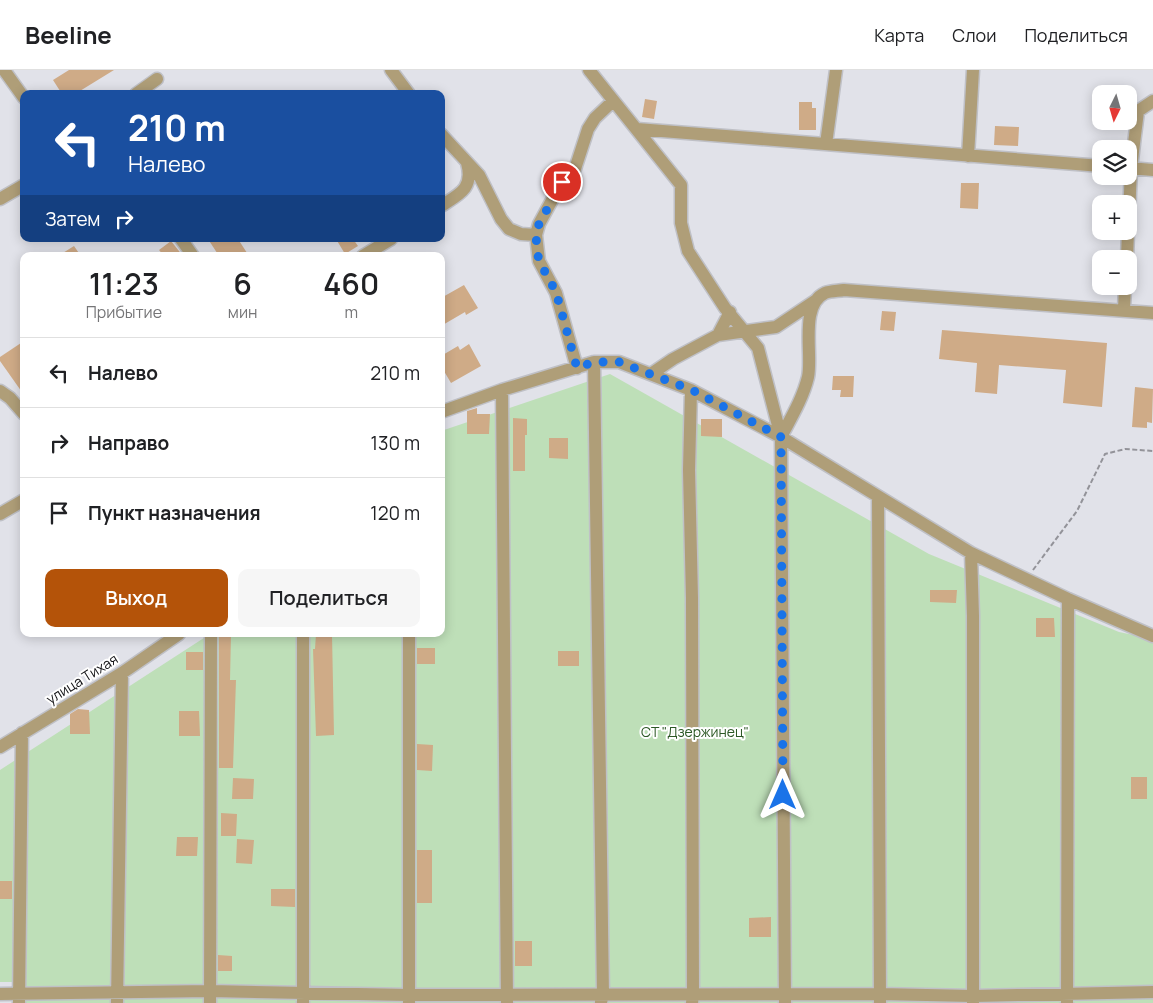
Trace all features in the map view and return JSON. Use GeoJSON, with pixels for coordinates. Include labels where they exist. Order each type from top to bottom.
{"type":"FeatureCollection","features":[{"type":"Feature","properties":{"kind":"street"},"geometry":{"type":"LineString","coordinates":[[4,70],[20,92]]}},
{"type":"Feature","properties":{"kind":"street"},"geometry":{"type":"LineString","coordinates":[[391,70],[406,90]]}},
{"type":"Feature","properties":{"kind":"street"},"geometry":{"type":"LineString","coordinates":[[590,70],[681,184],[681,223],[688,251],[725,308],[758,348],[781,437],[785,999]]}},
{"type":"Feature","properties":{"kind":"street"},"geometry":{"type":"LineString","coordinates":[[826,144],[836,70]]}},
{"type":"Feature","properties":{"kind":"street"},"geometry":{"type":"LineString","coordinates":[[968,156],[973,70]]}},
{"type":"Feature","properties":{"kind":"street"},"geometry":{"type":"LineString","coordinates":[[142,90],[157,79]]}},
{"type":"Feature","properties":{"kind":"street"},"geometry":{"type":"LineString","coordinates":[[577,368],[556,292],[539,261],[536,235],[539,224],[558,189],[569,173],[575,169],[588,129],[595,118],[613,101]]}},
{"type":"Feature","properties":{"kind":"street"},"geometry":{"type":"LineString","coordinates":[[1134,140],[1138,111],[1153,101]]}},
{"type":"Feature","properties":{"kind":"street"},"geometry":{"type":"LineString","coordinates":[[637,129],[1092,165]]}},
{"type":"Feature","properties":{"kind":"street"},"geometry":{"type":"LineString","coordinates":[[445,138],[479,176],[501,219],[509,229],[520,234],[536,235]]}},
{"type":"Feature","properties":{"kind":"street"},"geometry":{"type":"LineString","coordinates":[[445,203],[460,194],[464,189],[470,176],[467,163]]}},
{"type":"Feature","properties":{"kind":"street"},"geometry":{"type":"LineString","coordinates":[[1137,169],[1153,170]]}},
{"type":"Feature","properties":{"kind":"street"},"geometry":{"type":"LineString","coordinates":[[0,199],[20,187]]}},
{"type":"Feature","properties":{"kind":"street"},"geometry":{"type":"LineString","coordinates":[[370,252],[386,242]]}},
{"type":"Feature","properties":{"kind":"street"},"geometry":{"type":"LineString","coordinates":[[651,374],[673,359],[718,335],[776,327],[825,293],[844,290],[1153,312]]}},
{"type":"Feature","properties":{"kind":"street"},"geometry":{"type":"LineString","coordinates":[[1124,310],[1125,295]]}},
{"type":"Feature","properties":{"kind":"street"},"geometry":{"type":"LineString","coordinates":[[781,437],[796,408],[808,376],[809,317],[815,301]]}},
{"type":"Feature","properties":{"kind":"street"},"geometry":{"type":"LineString","coordinates":[[718,335],[730,312]]}},
{"type":"Feature","properties":{"kind":"street"},"geometry":{"type":"LineString","coordinates":[[594,362],[602,999]]}},
{"type":"Feature","properties":{"kind":"street"},"geometry":{"type":"LineString","coordinates":[[445,411],[502,390],[594,362],[619,362],[692,390],[781,437],[971,553],[1068,599],[1153,636]]}},
{"type":"Feature","properties":{"kind":"street"},"geometry":{"type":"LineString","coordinates":[[502,390],[507,999]]}},
{"type":"Feature","properties":{"kind":"street"},"geometry":{"type":"LineString","coordinates":[[692,390],[689,470],[692,598],[692,999]]}},
{"type":"Feature","properties":{"kind":"street"},"geometry":{"type":"LineString","coordinates":[[0,391],[10,398],[20,409]]}},
{"type":"Feature","properties":{"kind":"street"},"geometry":{"type":"LineString","coordinates":[[878,497],[880,998]]}},
{"type":"Feature","properties":{"kind":"street"},"geometry":{"type":"LineString","coordinates":[[0,514],[20,502]]}},
{"type":"Feature","properties":{"kind":"street"},"geometry":{"type":"LineString","coordinates":[[971,553],[973,616],[973,1000]]}},
{"type":"Feature","properties":{"kind":"street"},"geometry":{"type":"LineString","coordinates":[[1067,998],[1068,599]]}},
{"type":"Feature","properties":{"kind":"street","name":"улица Тихая"},"geometry":{"type":"LineString","coordinates":[[0,747],[122,673],[175,637]]}},
{"type":"Feature","properties":{"kind":"street"},"geometry":{"type":"LineString","coordinates":[[210,997],[211,637]]}},
{"type":"Feature","properties":{"kind":"street"},"geometry":{"type":"LineString","coordinates":[[303,637],[303,998]]}},
{"type":"Feature","properties":{"kind":"street"},"geometry":{"type":"LineString","coordinates":[[409,637],[409,999]]}},
{"type":"Feature","properties":{"kind":"street"},"geometry":{"type":"LineString","coordinates":[[117,998],[122,673]]}},
{"type":"Feature","properties":{"kind":"street"},"geometry":{"type":"LineString","coordinates":[[19,998],[22,733]]}},
{"type":"Feature","properties":{"kind":"street"},"geometry":{"type":"LineString","coordinates":[[0,994],[19,998],[880,998],[973,1000],[1067,998],[1153,992]]}},
{"type":"Feature","properties":{"kind":"path"},"geometry":{"type":"LineString","coordinates":[[1026,579],[1077,511],[1105,454],[1125,449],[1153,451]]}},
{"type":"Feature","properties":{"kind":"green space","name":"СТ \"Дзержинец\""},"geometry":{"type":"Polygon","coordinates":[[[610,374],[929,554],[1119,632],[1153,639],[1153,1003],[25,1003],[25,982],[0,982],[0,770],[205,637],[445,637],[445,430],[610,374]]]}},
{"type":"Feature","properties":{"kind":"building"},"geometry":{"type":"Polygon","coordinates":[[[69,70],[114,70],[82,90],[59,90],[53,80],[69,70]]]}},
{"type":"Feature","properties":{"kind":"building"},"geometry":{"type":"Polygon","coordinates":[[[645,99],[657,101],[654,119],[642,117],[645,99]]]}},
{"type":"Feature","properties":{"kind":"building"},"geometry":{"type":"Polygon","coordinates":[[[799,102],[812,102],[812,108],[816,108],[816,130],[799,130],[799,102]]]}},
{"type":"Feature","properties":{"kind":"building"},"geometry":{"type":"Polygon","coordinates":[[[995,126],[1019,127],[1018,146],[994,145],[995,126]]]}},
{"type":"Feature","properties":{"kind":"building"},"geometry":{"type":"Polygon","coordinates":[[[961,183],[979,183],[978,209],[960,208],[961,183]]]}},
{"type":"Feature","properties":{"kind":"building"},"geometry":{"type":"Polygon","coordinates":[[[172,242],[180,252],[161,252],[159,250],[172,242]]]}},
{"type":"Feature","properties":{"kind":"building"},"geometry":{"type":"Polygon","coordinates":[[[210,242],[240,242],[246,252],[216,252],[210,242]]]}},
{"type":"Feature","properties":{"kind":"building"},"geometry":{"type":"Polygon","coordinates":[[[338,242],[355,242],[358,246],[348,252],[344,252],[338,242]]]}},
{"type":"Feature","properties":{"kind":"building"},"geometry":{"type":"Polygon","coordinates":[[[74,246],[78,252],[64,252],[74,246]]]}},
{"type":"Feature","properties":{"kind":"building"},"geometry":{"type":"Polygon","coordinates":[[[464,285],[478,308],[466,315],[465,312],[445,324],[445,296],[464,285]]]}},
{"type":"Feature","properties":{"kind":"building"},"geometry":{"type":"Polygon","coordinates":[[[882,311],[896,312],[894,331],[880,330],[882,311]]]}},
{"type":"Feature","properties":{"kind":"building"},"geometry":{"type":"Polygon","coordinates":[[[942,330],[1107,343],[1102,407],[1063,403],[1066,370],[999,365],[997,394],[975,392],[977,363],[939,359],[942,330]]]}},
{"type":"Feature","properties":{"kind":"building"},"geometry":{"type":"Polygon","coordinates":[[[20,344],[20,389],[0,361],[0,357],[20,344]]]}},
{"type":"Feature","properties":{"kind":"building"},"geometry":{"type":"Polygon","coordinates":[[[469,344],[481,366],[451,383],[445,373],[445,354],[458,346],[460,350],[469,344]]]}},
{"type":"Feature","properties":{"kind":"building"},"geometry":{"type":"Polygon","coordinates":[[[833,376],[854,376],[853,397],[840,397],[841,390],[832,390],[833,376]]]}},
{"type":"Feature","properties":{"kind":"building"},"geometry":{"type":"Polygon","coordinates":[[[1135,387],[1153,389],[1152,423],[1147,422],[1147,428],[1132,427],[1135,387]]]}},
{"type":"Feature","properties":{"kind":"building"},"geometry":{"type":"Polygon","coordinates":[[[477,408],[477,414],[490,414],[489,434],[467,434],[467,411],[477,408]]]}},
{"type":"Feature","properties":{"kind":"building"},"geometry":{"type":"Polygon","coordinates":[[[513,418],[527,419],[525,471],[513,471],[513,418]]]}},
{"type":"Feature","properties":{"kind":"building"},"geometry":{"type":"Polygon","coordinates":[[[701,419],[722,419],[722,437],[701,436],[701,419]]]}},
{"type":"Feature","properties":{"kind":"building"},"geometry":{"type":"Polygon","coordinates":[[[549,438],[568,438],[568,459],[549,458],[549,438]]]}},
{"type":"Feature","properties":{"kind":"building"},"geometry":{"type":"Polygon","coordinates":[[[930,590],[957,590],[956,603],[930,602],[930,590]]]}},
{"type":"Feature","properties":{"kind":"building"},"geometry":{"type":"Polygon","coordinates":[[[1036,618],[1054,618],[1055,637],[1036,637],[1036,618]]]}},
{"type":"Feature","properties":{"kind":"building"},"geometry":{"type":"Polygon","coordinates":[[[219,637],[231,637],[230,680],[236,680],[233,768],[219,768],[219,637]]]}},
{"type":"Feature","properties":{"kind":"building"},"geometry":{"type":"Polygon","coordinates":[[[316,637],[332,637],[334,735],[316,736],[313,649],[315,649],[316,637]]]}},
{"type":"Feature","properties":{"kind":"building"},"geometry":{"type":"Polygon","coordinates":[[[417,648],[435,648],[435,664],[417,664],[417,648]]]}},
{"type":"Feature","properties":{"kind":"building"},"geometry":{"type":"Polygon","coordinates":[[[558,651],[579,651],[579,666],[558,666],[558,651]]]}},
{"type":"Feature","properties":{"kind":"building"},"geometry":{"type":"Polygon","coordinates":[[[186,652],[203,652],[203,670],[186,670],[186,652]]]}},
{"type":"Feature","properties":{"kind":"building"},"geometry":{"type":"Polygon","coordinates":[[[78,709],[89,710],[90,734],[70,734],[70,714],[78,709]]]}},
{"type":"Feature","properties":{"kind":"building"},"geometry":{"type":"Polygon","coordinates":[[[179,711],[199,711],[200,736],[179,736],[179,711]]]}},
{"type":"Feature","properties":{"kind":"building"},"geometry":{"type":"Polygon","coordinates":[[[417,744],[433,745],[432,771],[417,770],[417,744]]]}},
{"type":"Feature","properties":{"kind":"building"},"geometry":{"type":"Polygon","coordinates":[[[1131,777],[1147,777],[1147,799],[1131,799],[1131,777]]]}},
{"type":"Feature","properties":{"kind":"building"},"geometry":{"type":"Polygon","coordinates":[[[233,778],[254,779],[253,799],[232,799],[233,778]]]}},
{"type":"Feature","properties":{"kind":"building"},"geometry":{"type":"Polygon","coordinates":[[[221,813],[237,814],[236,836],[221,836],[221,813]]]}},
{"type":"Feature","properties":{"kind":"building"},"geometry":{"type":"Polygon","coordinates":[[[177,837],[198,837],[197,856],[176,856],[177,837]]]}},
{"type":"Feature","properties":{"kind":"building"},"geometry":{"type":"Polygon","coordinates":[[[237,839],[254,840],[252,864],[236,863],[237,839]]]}},
{"type":"Feature","properties":{"kind":"building"},"geometry":{"type":"Polygon","coordinates":[[[417,850],[432,850],[432,903],[417,903],[417,850]]]}},
{"type":"Feature","properties":{"kind":"building"},"geometry":{"type":"Polygon","coordinates":[[[0,881],[12,881],[12,899],[0,899],[0,881]]]}},
{"type":"Feature","properties":{"kind":"building"},"geometry":{"type":"Polygon","coordinates":[[[271,889],[295,889],[295,907],[271,906],[271,889]]]}},
{"type":"Feature","properties":{"kind":"building"},"geometry":{"type":"Polygon","coordinates":[[[771,917],[771,937],[749,937],[749,918],[771,917]]]}},
{"type":"Feature","properties":{"kind":"building"},"geometry":{"type":"Polygon","coordinates":[[[515,941],[532,941],[532,966],[515,966],[515,941]]]}},
{"type":"Feature","properties":{"kind":"building"},"geometry":{"type":"Polygon","coordinates":[[[218,955],[232,956],[232,971],[218,971],[218,955]]]}},
{"type":"Feature","properties":{"kind":"route"},"geometry":{"type":"LineString","coordinates":[[562,182],[539,224],[536,235],[537,250],[539,261],[556,292],[577,368],[594,362],[619,362],[692,390],[781,437],[783,795]]}}]}
